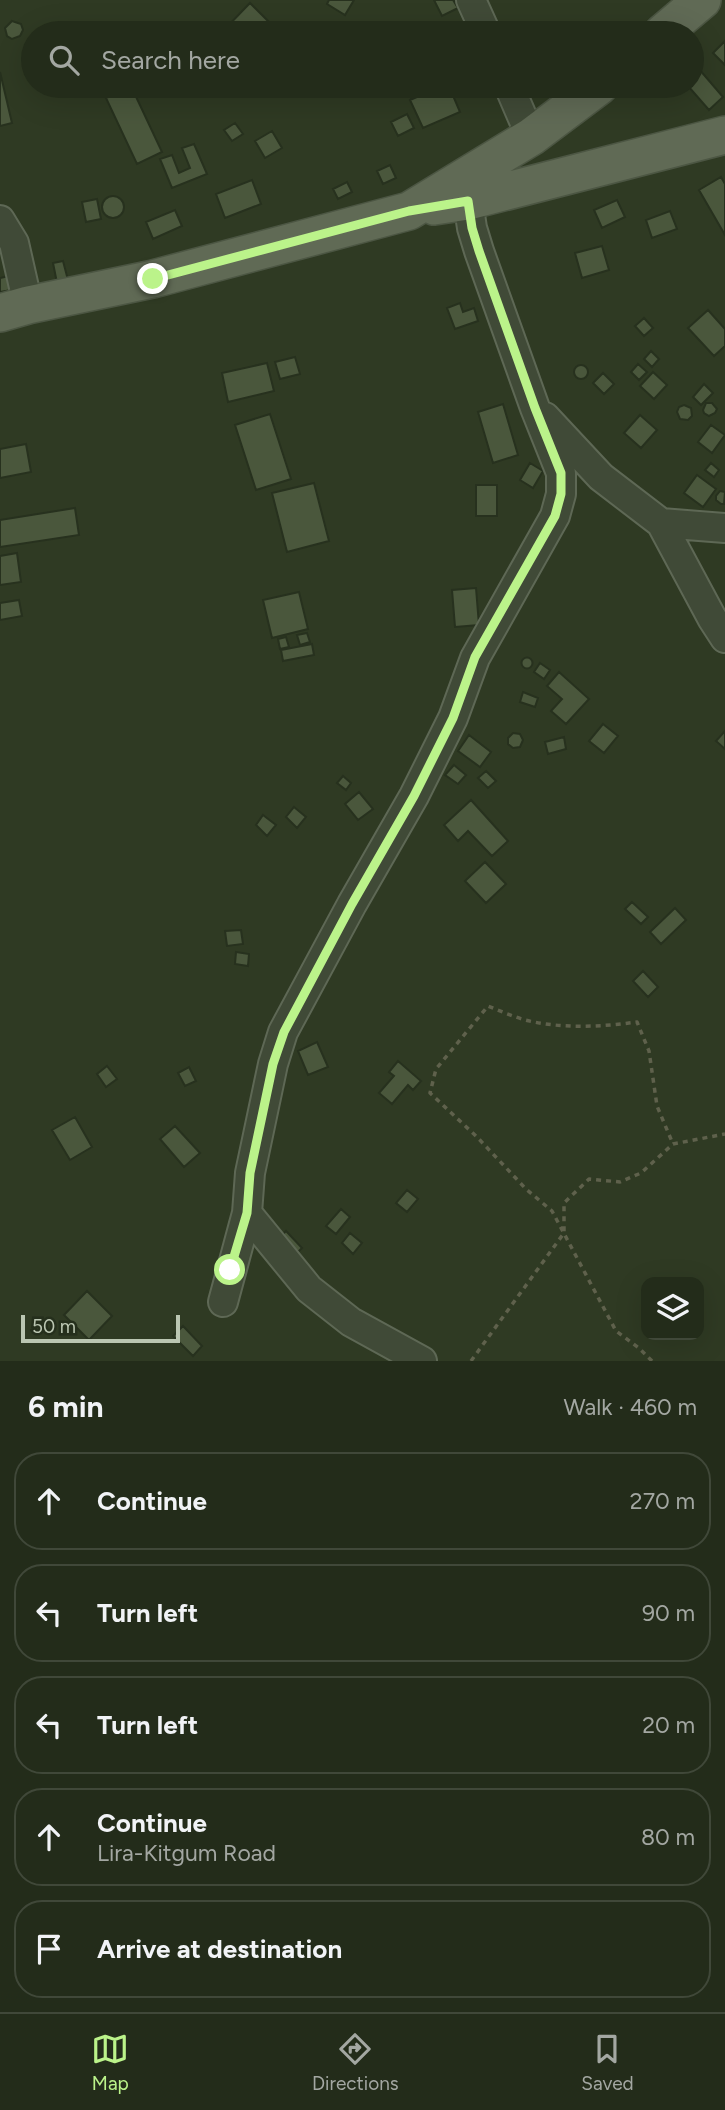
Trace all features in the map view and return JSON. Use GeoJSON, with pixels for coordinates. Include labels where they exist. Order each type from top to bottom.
{"type":"FeatureCollection","features":[{"type":"Feature","properties":{"kind":"main road"},"geometry":{"type":"LineString","coordinates":[[677,21],[702,0]]}},
{"type":"Feature","properties":{"kind":"main road"},"geometry":{"type":"LineString","coordinates":[[409,211],[531,137],[582,98]]}},
{"type":"Feature","properties":{"kind":"main road"},"geometry":{"type":"LineString","coordinates":[[14,309],[153,279],[409,211],[468,201],[725,135]]}},
{"type":"Feature","properties":{"kind":"street"},"geometry":{"type":"LineString","coordinates":[[471,0],[481,21]]}},
{"type":"Feature","properties":{"kind":"street"},"geometry":{"type":"LineString","coordinates":[[514,98],[531,137]]}},
{"type":"Feature","properties":{"kind":"street"},"geometry":{"type":"LineString","coordinates":[[223,1302],[247,1213],[250,1173],[273,1064],[284,1032],[352,904],[414,796],[453,718],[475,657],[555,516],[561,494],[561,473],[479,251],[468,201]]}},
{"type":"Feature","properties":{"kind":"street"},"geometry":{"type":"LineString","coordinates":[[0,220],[14,243],[14,309]]}},
{"type":"Feature","properties":{"kind":"street"},"geometry":{"type":"LineString","coordinates":[[535,408],[601,477],[661,523],[725,638]]}},
{"type":"Feature","properties":{"kind":"street"},"geometry":{"type":"LineString","coordinates":[[661,523],[725,528]]}},
{"type":"Feature","properties":{"kind":"street"},"geometry":{"type":"LineString","coordinates":[[247,1213],[309,1289],[351,1322],[422,1361]]}},
{"type":"Feature","properties":{"kind":"path"},"geometry":{"type":"LineString","coordinates":[[652,1361],[616,1331],[552,1211],[526,1189],[477,1137],[430,1093],[436,1069],[488,1006],[525,1020],[552,1023],[604,1027],[637,1022],[649,1051],[657,1107],[673,1144]]}},
{"type":"Feature","properties":{"kind":"path"},"geometry":{"type":"LineString","coordinates":[[471,1361],[564,1233],[564,1203],[589,1179],[620,1182],[641,1173],[673,1144],[725,1134]]}},
{"type":"Feature","properties":{"kind":"building"},"geometry":{"type":"Polygon","coordinates":[[[329,0],[354,0],[345,15],[327,4],[329,0]]]}},
{"type":"Feature","properties":{"kind":"building"},"geometry":{"type":"Polygon","coordinates":[[[434,0],[453,0],[458,8],[442,16],[434,0]]]}},
{"type":"Feature","properties":{"kind":"building"},"geometry":{"type":"Polygon","coordinates":[[[250,3],[268,21],[233,21],[250,3]]]}},
{"type":"Feature","properties":{"kind":"building"},"geometry":{"type":"Polygon","coordinates":[[[12,21],[21,24],[21,34],[12,39],[7,36],[5,28],[12,21]]]}},
{"type":"Feature","properties":{"kind":"building"},"geometry":{"type":"Polygon","coordinates":[[[725,41],[725,65],[713,53],[725,41]]]}},
{"type":"Feature","properties":{"kind":"building"},"geometry":{"type":"Polygon","coordinates":[[[0,72],[12,123],[0,126],[0,72]]]}},
{"type":"Feature","properties":{"kind":"building"},"geometry":{"type":"Polygon","coordinates":[[[704,75],[723,97],[709,110],[698,98],[704,98],[704,75]]]}},
{"type":"Feature","properties":{"kind":"building"},"geometry":{"type":"Polygon","coordinates":[[[106,98],[137,98],[162,152],[137,164],[106,98]]]}},
{"type":"Feature","properties":{"kind":"building"},"geometry":{"type":"Polygon","coordinates":[[[454,98],[460,112],[423,128],[410,100],[454,98]]]}},
{"type":"Feature","properties":{"kind":"building"},"geometry":{"type":"Polygon","coordinates":[[[407,114],[414,128],[398,136],[391,122],[407,114]]]}},
{"type":"Feature","properties":{"kind":"building"},"geometry":{"type":"Polygon","coordinates":[[[235,123],[243,134],[232,141],[224,130],[235,123]]]}},
{"type":"Feature","properties":{"kind":"building"},"geometry":{"type":"Polygon","coordinates":[[[272,131],[282,148],[265,158],[255,141],[272,131]]]}},
{"type":"Feature","properties":{"kind":"building"},"geometry":{"type":"Polygon","coordinates":[[[194,144],[207,174],[172,188],[160,159],[172,155],[179,173],[190,168],[182,148],[194,144]]]}},
{"type":"Feature","properties":{"kind":"building"},"geometry":{"type":"Polygon","coordinates":[[[390,165],[396,178],[383,184],[377,171],[390,165]]]}},
{"type":"Feature","properties":{"kind":"building"},"geometry":{"type":"Polygon","coordinates":[[[721,177],[725,184],[725,235],[699,190],[721,177]]]}},
{"type":"Feature","properties":{"kind":"building"},"geometry":{"type":"Polygon","coordinates":[[[252,180],[261,204],[225,218],[216,194],[252,180]]]}},
{"type":"Feature","properties":{"kind":"building"},"geometry":{"type":"Polygon","coordinates":[[[347,182],[352,192],[338,199],[333,189],[347,182]]]}},
{"type":"Feature","properties":{"kind":"building"},"geometry":{"type":"Polygon","coordinates":[[[113,196],[121,199],[124,207],[121,215],[113,218],[105,215],[102,207],[105,199],[113,196]]]}},
{"type":"Feature","properties":{"kind":"building"},"geometry":{"type":"Polygon","coordinates":[[[97,199],[101,219],[86,222],[82,202],[97,199]]]}},
{"type":"Feature","properties":{"kind":"building"},"geometry":{"type":"Polygon","coordinates":[[[617,200],[625,217],[602,228],[594,210],[617,200]]]}},
{"type":"Feature","properties":{"kind":"building"},"geometry":{"type":"Polygon","coordinates":[[[175,210],[182,226],[153,239],[146,222],[175,210]]]}},
{"type":"Feature","properties":{"kind":"building"},"geometry":{"type":"Polygon","coordinates":[[[670,211],[677,229],[652,238],[646,220],[670,211]]]}},
{"type":"Feature","properties":{"kind":"building"},"geometry":{"type":"Polygon","coordinates":[[[602,246],[609,270],[582,278],[575,253],[602,246]]]}},
{"type":"Feature","properties":{"kind":"building"},"geometry":{"type":"Polygon","coordinates":[[[63,261],[68,280],[57,283],[53,263],[63,261]]]}},
{"type":"Feature","properties":{"kind":"building"},"geometry":{"type":"Polygon","coordinates":[[[14,275],[17,289],[0,292],[0,278],[14,275]]]}},
{"type":"Feature","properties":{"kind":"building"},"geometry":{"type":"Polygon","coordinates":[[[460,303],[463,312],[474,308],[478,321],[455,329],[447,308],[460,303]]]}},
{"type":"Feature","properties":{"kind":"building"},"geometry":{"type":"Polygon","coordinates":[[[708,310],[725,329],[725,346],[714,356],[688,328],[708,310]]]}},
{"type":"Feature","properties":{"kind":"building"},"geometry":{"type":"Polygon","coordinates":[[[644,318],[653,328],[644,336],[635,326],[644,318]]]}},
{"type":"Feature","properties":{"kind":"building"},"geometry":{"type":"Polygon","coordinates":[[[651,351],[659,359],[652,367],[644,359],[651,351]]]}},
{"type":"Feature","properties":{"kind":"building"},"geometry":{"type":"Polygon","coordinates":[[[295,357],[300,374],[280,379],[275,362],[295,357]]]}},
{"type":"Feature","properties":{"kind":"building"},"geometry":{"type":"Polygon","coordinates":[[[267,363],[274,391],[228,402],[222,373],[267,363]]]}},
{"type":"Feature","properties":{"kind":"building"},"geometry":{"type":"Polygon","coordinates":[[[638,364],[647,372],[639,380],[631,372],[638,364]]]}},
{"type":"Feature","properties":{"kind":"building"},"geometry":{"type":"Polygon","coordinates":[[[581,365],[586,367],[586,377],[581,379],[576,377],[574,372],[576,367],[581,365]]]}},
{"type":"Feature","properties":{"kind":"building"},"geometry":{"type":"Polygon","coordinates":[[[653,372],[667,385],[654,399],[640,386],[653,372]]]}},
{"type":"Feature","properties":{"kind":"building"},"geometry":{"type":"Polygon","coordinates":[[[603,373],[614,384],[604,394],[593,383],[603,373]]]}},
{"type":"Feature","properties":{"kind":"building"},"geometry":{"type":"Polygon","coordinates":[[[704,384],[713,393],[701,405],[693,397],[704,384]]]}},
{"type":"Feature","properties":{"kind":"building"},"geometry":{"type":"Polygon","coordinates":[[[706,403],[712,403],[717,409],[715,413],[709,416],[704,413],[706,403]]]}},
{"type":"Feature","properties":{"kind":"building"},"geometry":{"type":"Polygon","coordinates":[[[503,404],[518,455],[493,463],[478,412],[503,404]]]}},
{"type":"Feature","properties":{"kind":"building"},"geometry":{"type":"Polygon","coordinates":[[[684,405],[691,408],[692,416],[688,420],[680,419],[677,412],[679,407],[684,405]]]}},
{"type":"Feature","properties":{"kind":"building"},"geometry":{"type":"Polygon","coordinates":[[[270,414],[291,479],[256,490],[235,425],[270,414]]]}},
{"type":"Feature","properties":{"kind":"building"},"geometry":{"type":"Polygon","coordinates":[[[640,415],[657,430],[641,448],[624,433],[640,415]]]}},
{"type":"Feature","properties":{"kind":"building"},"geometry":{"type":"Polygon","coordinates":[[[711,425],[725,435],[712,453],[698,442],[711,425]]]}},
{"type":"Feature","properties":{"kind":"building"},"geometry":{"type":"Polygon","coordinates":[[[26,444],[31,472],[0,478],[0,449],[26,444]]]}},
{"type":"Feature","properties":{"kind":"building"},"geometry":{"type":"Polygon","coordinates":[[[530,463],[543,471],[533,488],[520,480],[530,463]]]}},
{"type":"Feature","properties":{"kind":"building"},"geometry":{"type":"Polygon","coordinates":[[[711,463],[719,470],[714,477],[705,470],[711,463]]]}},
{"type":"Feature","properties":{"kind":"building"},"geometry":{"type":"Polygon","coordinates":[[[697,475],[716,489],[703,507],[684,493],[697,475]]]}},
{"type":"Feature","properties":{"kind":"building"},"geometry":{"type":"Polygon","coordinates":[[[314,483],[329,541],[287,552],[272,493],[314,483]]]}},
{"type":"Feature","properties":{"kind":"building"},"geometry":{"type":"Polygon","coordinates":[[[476,485],[497,485],[497,516],[476,516],[476,485]]]}},
{"type":"Feature","properties":{"kind":"building"},"geometry":{"type":"Polygon","coordinates":[[[720,491],[725,492],[724,504],[716,500],[720,491]]]}},
{"type":"Feature","properties":{"kind":"building"},"geometry":{"type":"Polygon","coordinates":[[[75,508],[79,535],[0,547],[0,520],[75,508]]]}},
{"type":"Feature","properties":{"kind":"building"},"geometry":{"type":"Polygon","coordinates":[[[17,553],[21,582],[0,585],[0,556],[17,553]]]}},
{"type":"Feature","properties":{"kind":"building"},"geometry":{"type":"Polygon","coordinates":[[[476,588],[479,625],[455,627],[452,590],[476,588]]]}},
{"type":"Feature","properties":{"kind":"building"},"geometry":{"type":"Polygon","coordinates":[[[299,592],[308,629],[272,638],[263,600],[299,592]]]}},
{"type":"Feature","properties":{"kind":"building"},"geometry":{"type":"Polygon","coordinates":[[[19,600],[22,616],[0,620],[0,603],[19,600]]]}},
{"type":"Feature","properties":{"kind":"building"},"geometry":{"type":"Polygon","coordinates":[[[307,633],[310,642],[300,645],[297,635],[307,633]]]}},
{"type":"Feature","properties":{"kind":"building"},"geometry":{"type":"Polygon","coordinates":[[[286,637],[289,647],[280,649],[278,639],[286,637]]]}},
{"type":"Feature","properties":{"kind":"building"},"geometry":{"type":"Polygon","coordinates":[[[312,644],[314,655],[283,661],[281,650],[312,644]]]}},
{"type":"Feature","properties":{"kind":"building"},"geometry":{"type":"Polygon","coordinates":[[[527,657],[533,663],[527,669],[521,663],[527,657]]]}},
{"type":"Feature","properties":{"kind":"building"},"geometry":{"type":"Polygon","coordinates":[[[540,663],[550,670],[544,679],[534,672],[540,663]]]}},
{"type":"Feature","properties":{"kind":"building"},"geometry":{"type":"Polygon","coordinates":[[[559,672],[589,699],[566,724],[551,711],[562,699],[547,686],[559,672]]]}},
{"type":"Feature","properties":{"kind":"building"},"geometry":{"type":"Polygon","coordinates":[[[523,692],[538,698],[535,707],[520,702],[523,692]]]}},
{"type":"Feature","properties":{"kind":"building"},"geometry":{"type":"Polygon","coordinates":[[[603,724],[618,736],[604,753],[589,741],[603,724]]]}},
{"type":"Feature","properties":{"kind":"building"},"geometry":{"type":"Polygon","coordinates":[[[725,731],[725,749],[716,741],[725,731]]]}},
{"type":"Feature","properties":{"kind":"building"},"geometry":{"type":"Polygon","coordinates":[[[513,733],[520,734],[523,740],[520,747],[513,748],[508,744],[508,738],[513,733]]]}},
{"type":"Feature","properties":{"kind":"building"},"geometry":{"type":"Polygon","coordinates":[[[469,735],[491,752],[480,767],[458,751],[469,735]]]}},
{"type":"Feature","properties":{"kind":"building"},"geometry":{"type":"Polygon","coordinates":[[[564,737],[566,749],[548,754],[545,742],[564,737]]]}},
{"type":"Feature","properties":{"kind":"building"},"geometry":{"type":"Polygon","coordinates":[[[454,765],[466,775],[458,784],[445,775],[454,765]]]}},
{"type":"Feature","properties":{"kind":"building"},"geometry":{"type":"Polygon","coordinates":[[[486,771],[496,781],[488,788],[478,778],[486,771]]]}},
{"type":"Feature","properties":{"kind":"building"},"geometry":{"type":"Polygon","coordinates":[[[343,776],[351,783],[346,790],[337,783],[343,776]]]}},
{"type":"Feature","properties":{"kind":"building"},"geometry":{"type":"Polygon","coordinates":[[[359,792],[373,809],[358,820],[345,804],[359,792]]]}},
{"type":"Feature","properties":{"kind":"building"},"geometry":{"type":"Polygon","coordinates":[[[471,800],[508,841],[492,856],[468,831],[458,841],[444,825],[471,800]]]}},
{"type":"Feature","properties":{"kind":"building"},"geometry":{"type":"Polygon","coordinates":[[[294,807],[306,817],[297,828],[286,817],[294,807]]]}},
{"type":"Feature","properties":{"kind":"building"},"geometry":{"type":"Polygon","coordinates":[[[263,815],[276,825],[267,836],[256,825],[263,815]]]}},
{"type":"Feature","properties":{"kind":"building"},"geometry":{"type":"Polygon","coordinates":[[[485,862],[506,884],[486,903],[465,881],[485,862]]]}},
{"type":"Feature","properties":{"kind":"building"},"geometry":{"type":"Polygon","coordinates":[[[632,902],[648,917],[641,924],[625,909],[632,902]]]}},
{"type":"Feature","properties":{"kind":"building"},"geometry":{"type":"Polygon","coordinates":[[[675,908],[686,920],[661,944],[650,932],[675,908]]]}},
{"type":"Feature","properties":{"kind":"building"},"geometry":{"type":"Polygon","coordinates":[[[241,930],[243,944],[227,946],[225,931],[241,930]]]}},
{"type":"Feature","properties":{"kind":"building"},"geometry":{"type":"Polygon","coordinates":[[[236,952],[249,954],[248,966],[235,964],[236,952]]]}},
{"type":"Feature","properties":{"kind":"building"},"geometry":{"type":"Polygon","coordinates":[[[643,971],[658,987],[648,997],[633,981],[643,971]]]}},
{"type":"Feature","properties":{"kind":"building"},"geometry":{"type":"Polygon","coordinates":[[[317,1042],[328,1067],[308,1075],[298,1051],[317,1042]]]}},
{"type":"Feature","properties":{"kind":"building"},"geometry":{"type":"Polygon","coordinates":[[[398,1061],[421,1081],[413,1090],[408,1085],[392,1104],[379,1093],[394,1076],[389,1072],[398,1061]]]}},
{"type":"Feature","properties":{"kind":"building"},"geometry":{"type":"Polygon","coordinates":[[[107,1066],[117,1079],[106,1087],[97,1074],[107,1066]]]}},
{"type":"Feature","properties":{"kind":"building"},"geometry":{"type":"Polygon","coordinates":[[[189,1067],[196,1081],[185,1086],[178,1073],[189,1067]]]}},
{"type":"Feature","properties":{"kind":"building"},"geometry":{"type":"Polygon","coordinates":[[[75,1117],[92,1147],[70,1160],[52,1130],[75,1117]]]}},
{"type":"Feature","properties":{"kind":"building"},"geometry":{"type":"Polygon","coordinates":[[[175,1126],[200,1153],[184,1167],[160,1139],[175,1126]]]}},
{"type":"Feature","properties":{"kind":"building"},"geometry":{"type":"Polygon","coordinates":[[[407,1190],[418,1199],[407,1212],[396,1203],[407,1190]]]}},
{"type":"Feature","properties":{"kind":"building"},"geometry":{"type":"Polygon","coordinates":[[[341,1209],[350,1217],[336,1234],[326,1226],[341,1209]]]}},
{"type":"Feature","properties":{"kind":"building"},"geometry":{"type":"Polygon","coordinates":[[[286,1231],[302,1248],[295,1255],[279,1238],[286,1231]]]}},
{"type":"Feature","properties":{"kind":"building"},"geometry":{"type":"Polygon","coordinates":[[[350,1233],[362,1243],[353,1254],[342,1243],[350,1233]]]}},
{"type":"Feature","properties":{"kind":"building"},"geometry":{"type":"Polygon","coordinates":[[[87,1291],[112,1316],[89,1340],[64,1315],[87,1291]]]}},
{"type":"Feature","properties":{"kind":"building"},"geometry":{"type":"Polygon","coordinates":[[[183,1326],[202,1346],[193,1356],[173,1336],[183,1326]]]}},
{"type":"Feature","properties":{"kind":"route"},"geometry":{"type":"LineString","coordinates":[[153,279],[409,211],[468,201],[479,251],[561,473],[561,494],[555,516],[475,657],[453,718],[414,796],[352,904],[284,1032],[273,1064],[250,1173],[247,1213],[230,1270]]}}]}
